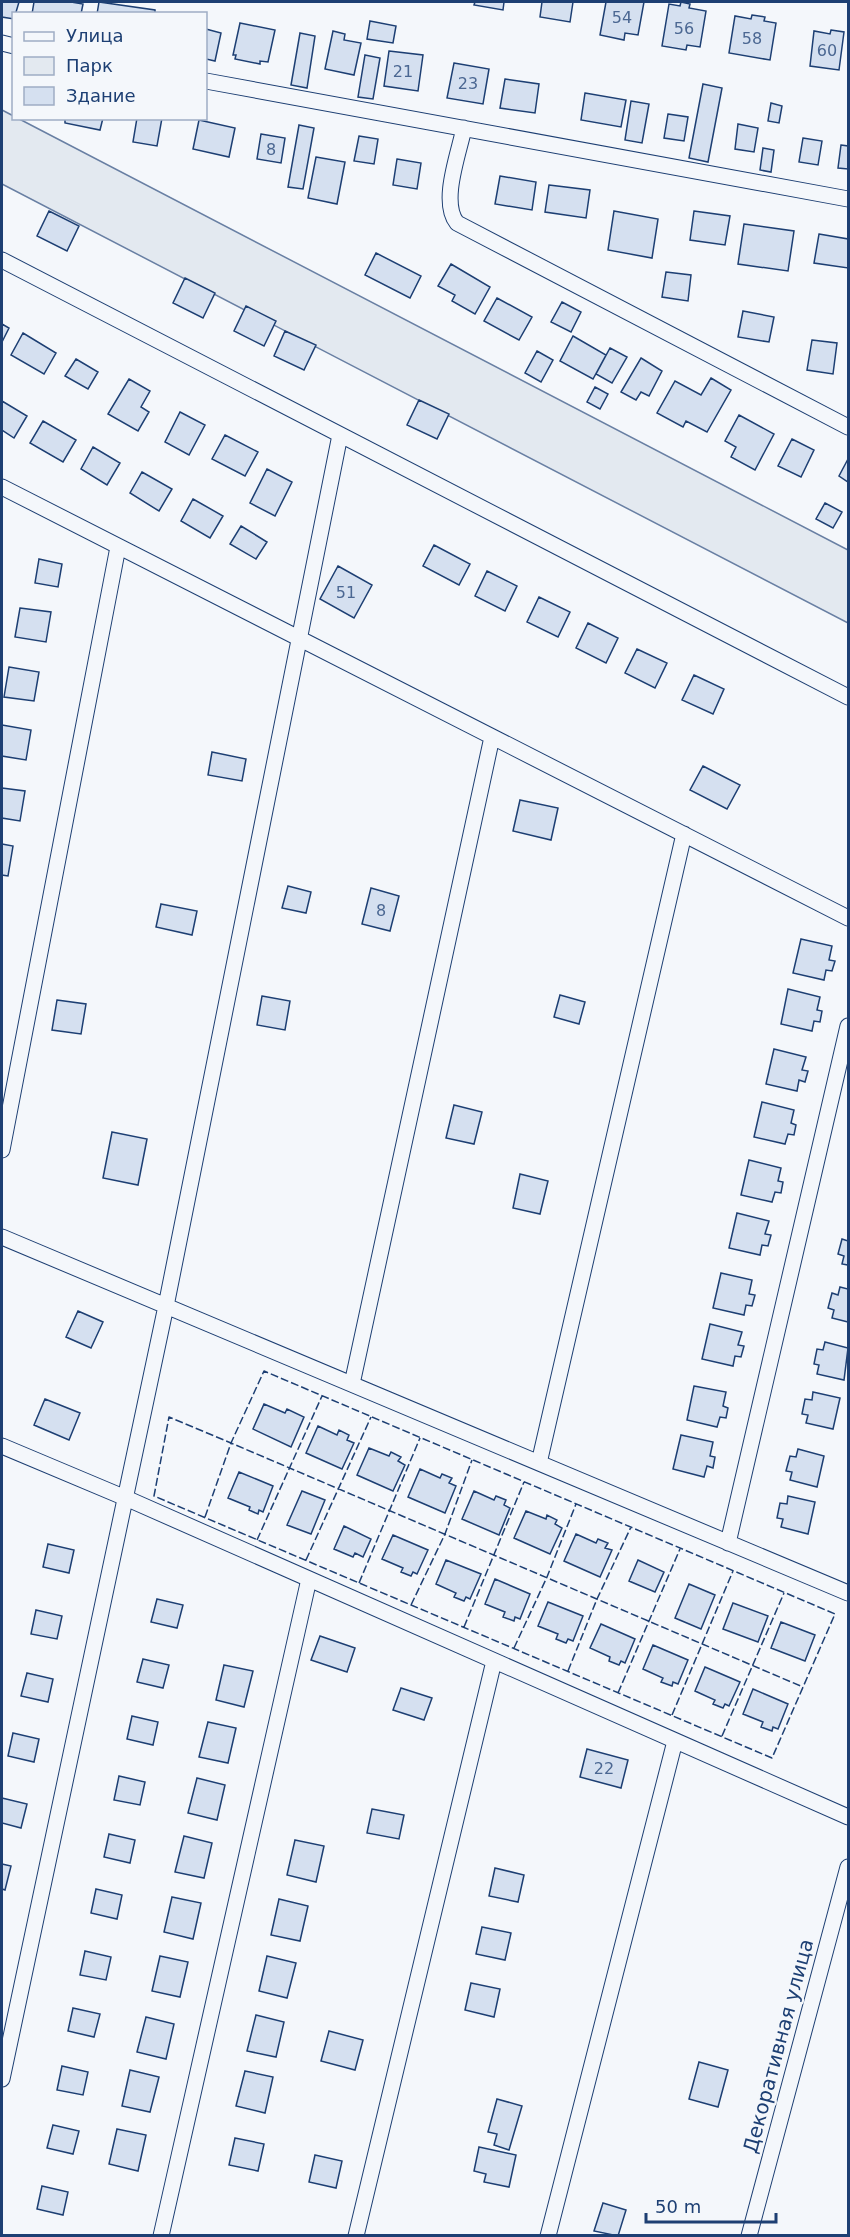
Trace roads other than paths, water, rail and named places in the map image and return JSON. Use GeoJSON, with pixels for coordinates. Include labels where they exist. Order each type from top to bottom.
{"type":"FeatureCollection","features":[{"type":"Feature","properties":{"kind":"street"},"geometry":{"type":"LineString","coordinates":[[207,81],[849,199]]}},
{"type":"Feature","properties":{"kind":"street"},"geometry":{"type":"LineString","coordinates":[[464,128],[449,200],[450,214],[457,223],[849,427]]}},
{"type":"Feature","properties":{"kind":"street"},"geometry":{"type":"LineString","coordinates":[[2,260],[849,697]]}},
{"type":"Feature","properties":{"kind":"street"},"geometry":{"type":"LineString","coordinates":[[2,2079],[166,1306],[340,435]]}},
{"type":"Feature","properties":{"kind":"street"},"geometry":{"type":"LineString","coordinates":[[2,488],[849,918]]}},
{"type":"Feature","properties":{"kind":"street"},"geometry":{"type":"LineString","coordinates":[[2,1150],[118,547]]}},
{"type":"Feature","properties":{"kind":"street"},"geometry":{"type":"LineString","coordinates":[[352,1384],[492,737]]}},
{"type":"Feature","properties":{"kind":"street"},"geometry":{"type":"LineString","coordinates":[[539,1463],[684,834]]}},
{"type":"Feature","properties":{"kind":"street"},"geometry":{"type":"LineString","coordinates":[[728,1542],[849,1026]]}},
{"type":"Feature","properties":{"kind":"street"},"geometry":{"type":"LineString","coordinates":[[2,1237],[849,1593]]}},
{"type":"Feature","properties":{"kind":"street"},"geometry":{"type":"LineString","coordinates":[[2,1446],[126,1498],[849,1817]]}},
{"type":"Feature","properties":{"kind":"street"},"geometry":{"type":"LineString","coordinates":[[162,2235],[309,1579]]}},
{"type":"Feature","properties":{"kind":"street"},"geometry":{"type":"LineString","coordinates":[[356,2235],[494,1660]]}},
{"type":"Feature","properties":{"kind":"street"},"geometry":{"type":"LineString","coordinates":[[548,2235],[675,1741]]}},
{"type":"Feature","properties":{"kind":"street","name":"Декоративная улица"},"geometry":{"type":"LineString","coordinates":[[749,2235],[849,1867]]}}]}
